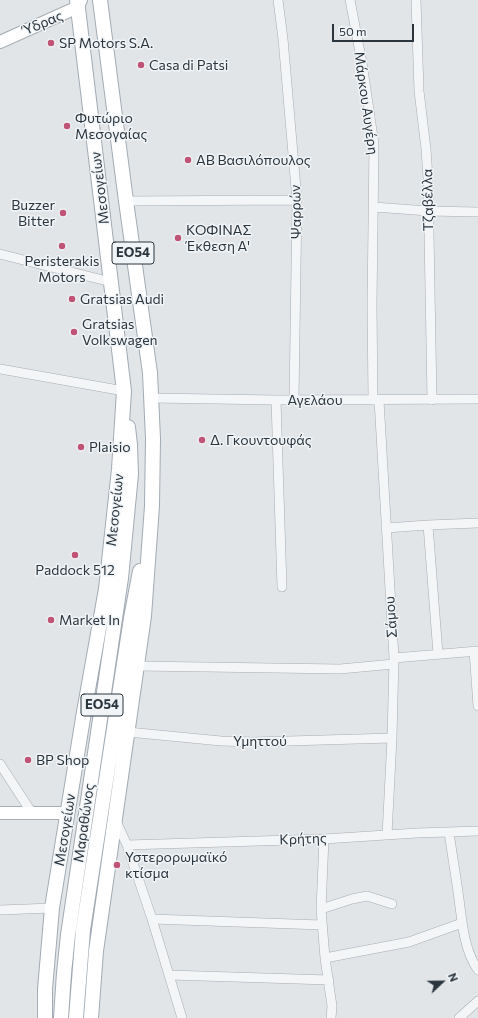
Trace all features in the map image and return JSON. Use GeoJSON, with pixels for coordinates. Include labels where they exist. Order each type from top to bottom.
{"type":"FeatureCollection","features":[{"type":"Feature","properties":{"kind":"main road","name":"Μεσογείων"},"geometry":{"type":"LineString","coordinates":[[91,1018],[96,951],[144,616],[152,506],[153,439],[150,373],[100,0]]}},
{"type":"Feature","properties":{"kind":"main road","name":"Μεσογείων"},"geometry":{"type":"LineString","coordinates":[[45,1018],[46,982],[52,908],[106,589],[119,469],[124,391],[79,2]]}},
{"type":"Feature","properties":{"kind":"main road","name":"Μαραθώνος"},"geometry":{"type":"LineString","coordinates":[[61,1018],[68,935],[121,578],[131,474],[130,445],[124,391]]}},
{"type":"Feature","properties":{"kind":"main road","name":"Μαραθώνος"},"geometry":{"type":"LineString","coordinates":[[76,1018],[83,930],[131,618],[152,506]]}},
{"type":"Feature","properties":{"kind":"street","name":"Ψαρρών"},"geometry":{"type":"LineString","coordinates":[[278,0],[283,39],[297,200],[294,400]]}},
{"type":"Feature","properties":{"kind":"street","name":"Μάρκου Αυγέρη"},"geometry":{"type":"LineString","coordinates":[[350,0],[374,137],[372,305],[376,400]]}},
{"type":"Feature","properties":{"kind":"street","name":"Τζαβέλλα"},"geometry":{"type":"LineString","coordinates":[[416,0],[419,91],[426,149],[432,400]]}},
{"type":"Feature","properties":{"kind":"street","name":"Ύδρας"},"geometry":{"type":"LineString","coordinates":[[0,42],[79,2]]}},
{"type":"Feature","properties":{"kind":"street"},"geometry":{"type":"LineString","coordinates":[[126,201],[297,200]]}},
{"type":"Feature","properties":{"kind":"street"},"geometry":{"type":"LineString","coordinates":[[374,207],[428,211],[478,212]]}},
{"type":"Feature","properties":{"kind":"street"},"geometry":{"type":"LineString","coordinates":[[0,254],[111,282]]}},
{"type":"Feature","properties":{"kind":"street"},"geometry":{"type":"LineString","coordinates":[[0,369],[124,391]]}},
{"type":"Feature","properties":{"kind":"street","name":"Αγελάου"},"geometry":{"type":"LineString","coordinates":[[152,398],[276,400],[478,399]]}},
{"type":"Feature","properties":{"kind":"street"},"geometry":{"type":"LineString","coordinates":[[276,400],[282,587]]}},
{"type":"Feature","properties":{"kind":"street","name":"Σάμου"},"geometry":{"type":"LineString","coordinates":[[376,400],[394,661],[388,835]]}},
{"type":"Feature","properties":{"kind":"street"},"geometry":{"type":"LineString","coordinates":[[386,528],[478,523]]}},
{"type":"Feature","properties":{"kind":"street"},"geometry":{"type":"LineString","coordinates":[[428,525],[438,654]]}},
{"type":"Feature","properties":{"kind":"street"},"geometry":{"type":"LineString","coordinates":[[138,666],[340,669],[438,654],[476,651],[478,706]]}},
{"type":"Feature","properties":{"kind":"street","name":"Υμηττού"},"geometry":{"type":"LineString","coordinates":[[128,732],[221,741],[254,742],[392,738]]}},
{"type":"Feature","properties":{"kind":"street"},"geometry":{"type":"LineString","coordinates":[[0,764],[32,813]]}},
{"type":"Feature","properties":{"kind":"street"},"geometry":{"type":"LineString","coordinates":[[0,813],[68,814]]}},
{"type":"Feature","properties":{"kind":"street"},"geometry":{"type":"LineString","coordinates":[[115,820],[127,845],[152,919],[182,1018]]}},
{"type":"Feature","properties":{"kind":"street","name":"Κρήτης"},"geometry":{"type":"LineString","coordinates":[[127,845],[324,839],[478,831]]}},
{"type":"Feature","properties":{"kind":"street"},"geometry":{"type":"LineString","coordinates":[[449,832],[462,923],[470,955],[478,970]]}},
{"type":"Feature","properties":{"kind":"street"},"geometry":{"type":"LineString","coordinates":[[324,839],[321,909],[325,958],[332,1006],[331,1018]]}},
{"type":"Feature","properties":{"kind":"street"},"geometry":{"type":"LineString","coordinates":[[321,909],[367,896],[392,904]]}},
{"type":"Feature","properties":{"kind":"street"},"geometry":{"type":"LineString","coordinates":[[0,910],[52,908]]}},
{"type":"Feature","properties":{"kind":"street"},"geometry":{"type":"LineString","coordinates":[[152,919],[322,925]]}},
{"type":"Feature","properties":{"kind":"street"},"geometry":{"type":"LineString","coordinates":[[325,958],[409,942],[462,923]]}},
{"type":"Feature","properties":{"kind":"street"},"geometry":{"type":"LineString","coordinates":[[169,976],[329,980]]}},
{"type":"Feature","properties":{"kind":"street"},"geometry":{"type":"LineString","coordinates":[[459,1018],[478,1001]]}},
{"type":"Feature","properties":{"kind":"place","name":"SP Motors S.A."},"geometry":{"type":"Point","coordinates":[51,43]}},
{"type":"Feature","properties":{"kind":"place","name":"Casa di Patsi"},"geometry":{"type":"Point","coordinates":[141,65]}},
{"type":"Feature","properties":{"kind":"place","name":"Φυτώριο Μεσογαίας"},"geometry":{"type":"Point","coordinates":[67,126]}},
{"type":"Feature","properties":{"kind":"place","name":"ΑΒ Βασιλόπουλος"},"geometry":{"type":"Point","coordinates":[188,160]}},
{"type":"Feature","properties":{"kind":"place","name":"Buzzer Bitter"},"geometry":{"type":"Point","coordinates":[63,213]}},
{"type":"Feature","properties":{"kind":"place","name":"ΚΟΦΙΝΑΣ Έκθεση Α'"},"geometry":{"type":"Point","coordinates":[178,238]}},
{"type":"Feature","properties":{"kind":"place","name":"Peristerakis Motors"},"geometry":{"type":"Point","coordinates":[62,246]}},
{"type":"Feature","properties":{"kind":"place","name":"Gratsias Audi"},"geometry":{"type":"Point","coordinates":[72,299]}},
{"type":"Feature","properties":{"kind":"place","name":"Gratsias Volkswagen"},"geometry":{"type":"Point","coordinates":[74,332]}},
{"type":"Feature","properties":{"kind":"place","name":"Δ. Γκουντουφάς"},"geometry":{"type":"Point","coordinates":[202,440]}},
{"type":"Feature","properties":{"kind":"place","name":"Plaisio"},"geometry":{"type":"Point","coordinates":[81,447]}},
{"type":"Feature","properties":{"kind":"place","name":"Paddock 512"},"geometry":{"type":"Point","coordinates":[75,555]}},
{"type":"Feature","properties":{"kind":"place","name":"Market In"},"geometry":{"type":"Point","coordinates":[51,620]}},
{"type":"Feature","properties":{"kind":"place","name":"BP Shop"},"geometry":{"type":"Point","coordinates":[28,760]}},
{"type":"Feature","properties":{"kind":"place","name":"Υστερορωμαϊκό κτίσμα"},"geometry":{"type":"Point","coordinates":[117,865]}}]}
